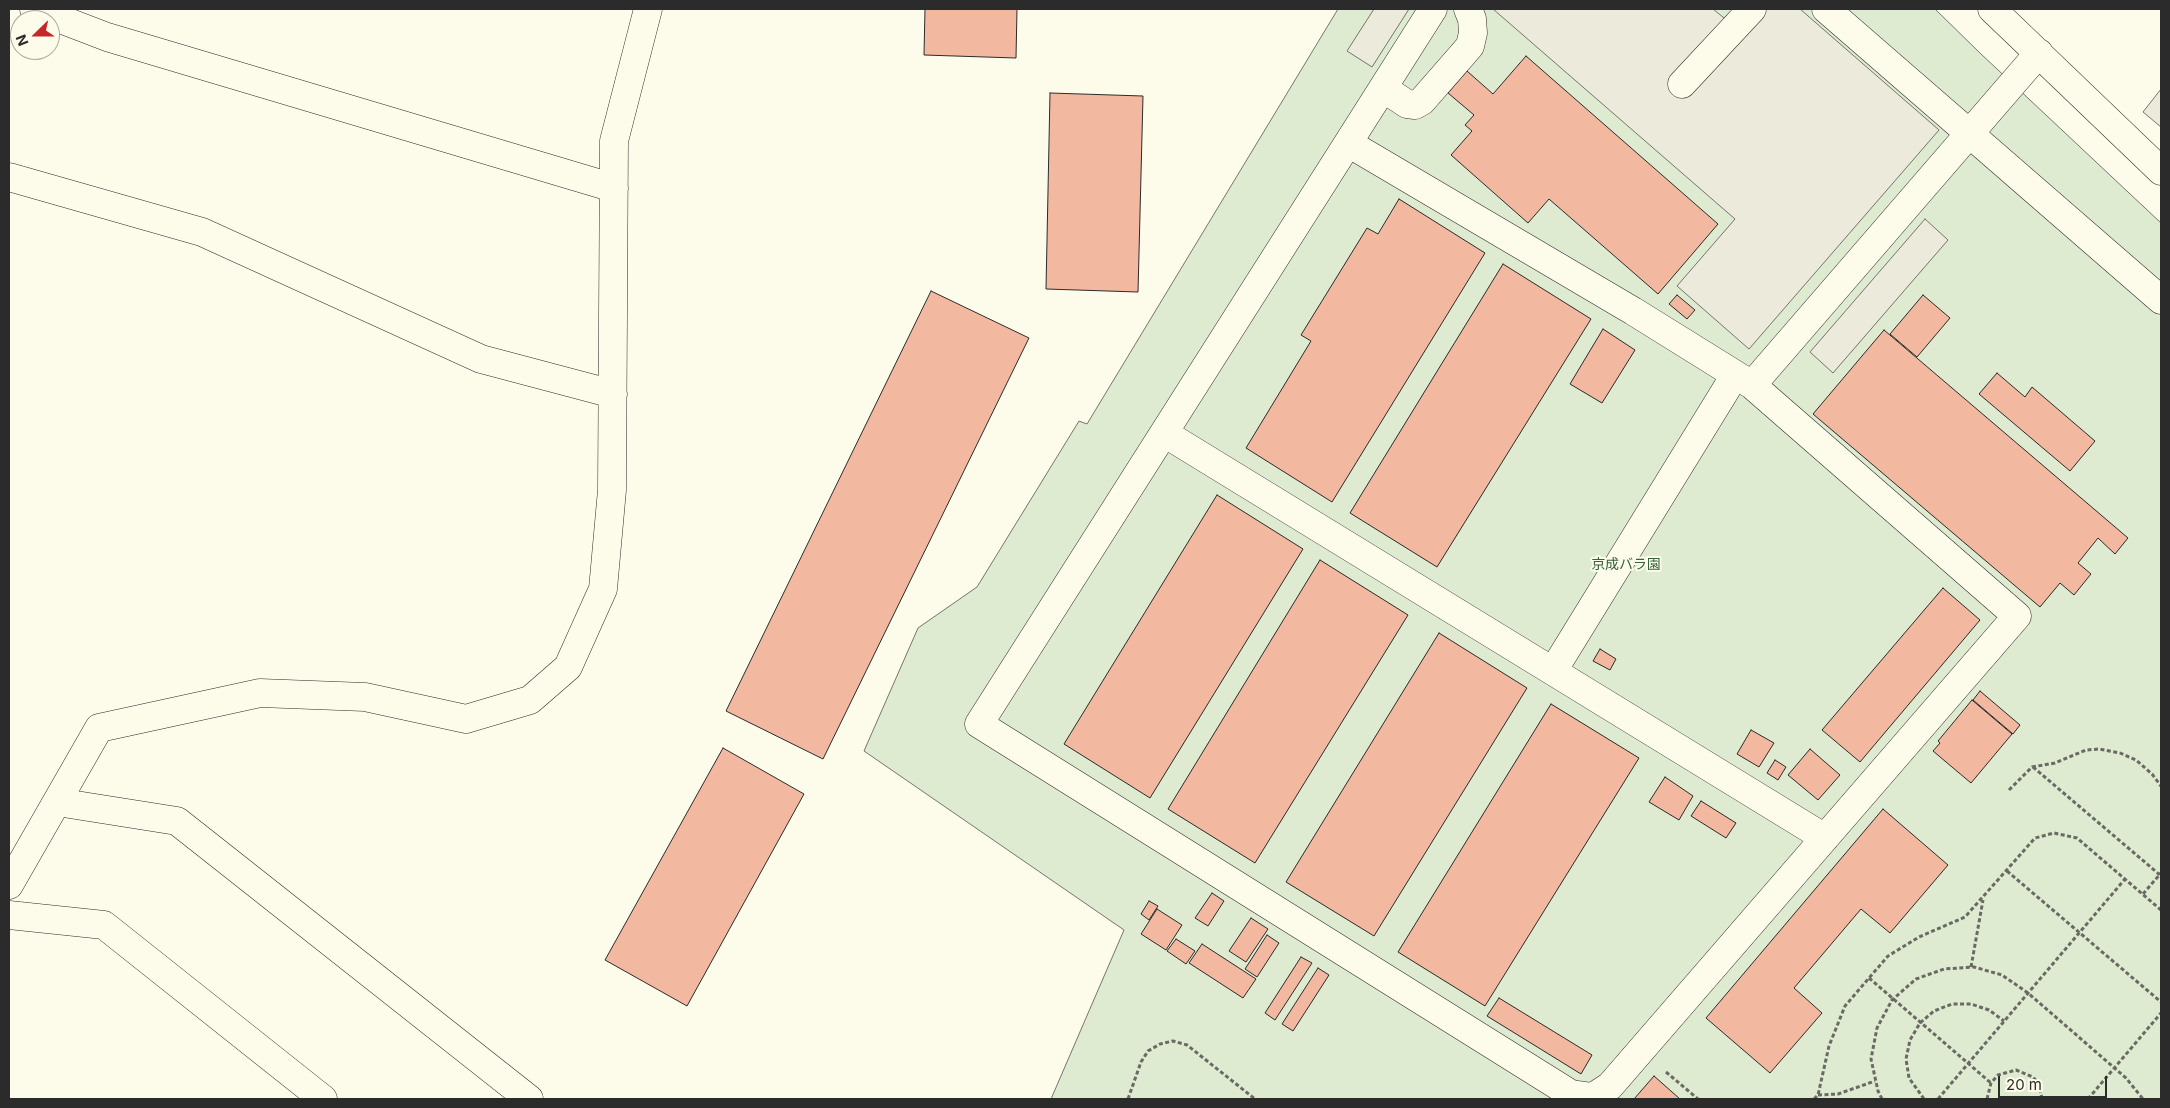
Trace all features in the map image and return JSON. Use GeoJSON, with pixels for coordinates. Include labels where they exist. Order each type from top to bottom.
{"type":"FeatureCollection","features":[{"type":"Feature","properties":{"kind":"street"},"geometry":{"type":"LineString","coordinates":[[34,9],[106,37],[614,188]]}},
{"type":"Feature","properties":{"kind":"street"},"geometry":{"type":"LineString","coordinates":[[9,885],[99,728],[260,694],[365,697],[466,719],[530,700],[568,667],[603,589],[612,490],[614,141],[648,9]]}},
{"type":"Feature","properties":{"kind":"street"},"geometry":{"type":"LineString","coordinates":[[1348,143],[1634,311],[1744,380],[2017,616],[1641,1051],[1610,1086],[1593,1097],[1571,1094],[979,724],[1164,433],[1348,143],[1383,88],[1434,9]]}},
{"type":"Feature","properties":{"kind":"street"},"geometry":{"type":"LineString","coordinates":[[1383,88],[1407,104],[1415,104],[1422,101],[1470,46],[1473,33],[1472,19],[1468,9]]}},
{"type":"Feature","properties":{"kind":"street"},"geometry":{"type":"LineString","coordinates":[[1682,84],[1752,9]]}},
{"type":"Feature","properties":{"kind":"street"},"geometry":{"type":"LineString","coordinates":[[1826,9],[2161,300]]}},
{"type":"Feature","properties":{"kind":"street"},"geometry":{"type":"LineString","coordinates":[[1992,9],[2161,171]]}},
{"type":"Feature","properties":{"kind":"street"},"geometry":{"type":"LineString","coordinates":[[1553,671],[1744,380],[1969,134],[2039,53]]}},
{"type":"Feature","properties":{"kind":"street"},"geometry":{"type":"LineString","coordinates":[[9,177],[202,232],[481,359],[613,394]]}},
{"type":"Feature","properties":{"kind":"street"},"geometry":{"type":"LineString","coordinates":[[1164,433],[1825,838]]}},
{"type":"Feature","properties":{"kind":"street"},"geometry":{"type":"LineString","coordinates":[[57,802],[178,820],[529,1099]]}},
{"type":"Feature","properties":{"kind":"street"},"geometry":{"type":"LineString","coordinates":[[9,916],[104,925],[323,1099]]}},
{"type":"Feature","properties":{"kind":"path"},"geometry":{"type":"LineString","coordinates":[[2009,790],[2032,766],[2055,763],[2086,750],[2100,749],[2120,752],[2136,760],[2152,774],[2161,786]]}},
{"type":"Feature","properties":{"kind":"path"},"geometry":{"type":"LineString","coordinates":[[2032,766],[2160,874],[2143,894]]}},
{"type":"Feature","properties":{"kind":"path"},"geometry":{"type":"LineString","coordinates":[[1814,1099],[1818,1095],[1829,1046],[1846,1006],[1869,978],[1888,956],[1919,937],[1965,917],[1983,899],[2035,838],[2054,833],[2077,838],[2161,910]]}},
{"type":"Feature","properties":{"kind":"path"},"geometry":{"type":"LineString","coordinates":[[2007,871],[2161,1002]]}},
{"type":"Feature","properties":{"kind":"path"},"geometry":{"type":"LineString","coordinates":[[1938,1099],[2125,879]]}},
{"type":"Feature","properties":{"kind":"path"},"geometry":{"type":"LineString","coordinates":[[1970,967],[1983,899]]}},
{"type":"Feature","properties":{"kind":"path"},"geometry":{"type":"LineString","coordinates":[[1882,1099],[1872,1059],[1877,1028],[1894,1000],[1916,979],[1944,969],[1970,967],[2002,975],[2028,994],[2115,1069],[2143,1099]]}},
{"type":"Feature","properties":{"kind":"path"},"geometry":{"type":"LineString","coordinates":[[1869,978],[1991,1083]]}},
{"type":"Feature","properties":{"kind":"path"},"geometry":{"type":"LineString","coordinates":[[1924,1099],[1910,1078],[1906,1059],[1910,1040],[1920,1023],[1934,1011],[1952,1004],[1971,1004],[1989,1010],[2004,1021]]}},
{"type":"Feature","properties":{"kind":"path"},"geometry":{"type":"LineString","coordinates":[[2095,1099],[2090,1098],[2161,1013]]}},
{"type":"Feature","properties":{"kind":"path"},"geometry":{"type":"LineString","coordinates":[[1128,1099],[1141,1062],[1148,1051],[1160,1044],[1174,1041],[1187,1044],[1255,1099]]}},
{"type":"Feature","properties":{"kind":"path"},"geometry":{"type":"LineString","coordinates":[[1641,1051],[1698,1099]]}},
{"type":"Feature","properties":{"kind":"path"},"geometry":{"type":"LineString","coordinates":[[1987,1099],[1991,1083],[2007,1071],[2026,1072],[2039,1084],[2042,1099]]}},
{"type":"Feature","properties":{"kind":"path"},"geometry":{"type":"LineString","coordinates":[[1818,1095],[1838,1094],[1876,1080]]}},
{"type":"Feature","properties":{"kind":"green space","name":"京成バラ園"},"geometry":{"type":"Polygon","coordinates":[[[1338,9],[1935,9],[2161,223],[2161,1099],[1051,1099],[1124,930],[864,751],[918,628],[977,587],[1079,421],[1087,424],[1338,9]]]}},
{"type":"Feature","properties":{"kind":"shaded area"},"geometry":{"type":"Polygon","coordinates":[[[1374,9],[1409,9],[1372,67],[1347,51],[1374,9]]]}},
{"type":"Feature","properties":{"kind":"shaded area"},"geometry":{"type":"Polygon","coordinates":[[[1493,9],[1713,9],[1724,18],[1733,9],[1800,9],[1939,130],[1749,349],[1677,286],[1735,219],[1493,9]]]}},
{"type":"Feature","properties":{"kind":"shaded area"},"geometry":{"type":"Polygon","coordinates":[[[2161,89],[2161,127],[2143,112],[2161,89]]]}},
{"type":"Feature","properties":{"kind":"shaded area"},"geometry":{"type":"Polygon","coordinates":[[[1925,219],[1948,240],[1833,373],[1810,352],[1925,219]]]}},
{"type":"Feature","properties":{"kind":"building"},"geometry":{"type":"Polygon","coordinates":[[[925,9],[1017,9],[1016,58],[924,55],[925,9]]]}},
{"type":"Feature","properties":{"kind":"building"},"geometry":{"type":"Polygon","coordinates":[[[1526,56],[1718,224],[1658,294],[1549,199],[1528,223],[1451,155],[1472,131],[1465,125],[1474,115],[1448,93],[1467,71],[1493,94],[1526,56]]]}},
{"type":"Feature","properties":{"kind":"building"},"geometry":{"type":"Polygon","coordinates":[[[1050,93],[1143,96],[1138,292],[1046,289],[1050,93]]]}},
{"type":"Feature","properties":{"kind":"building"},"geometry":{"type":"Polygon","coordinates":[[[1399,199],[1485,253],[1332,502],[1246,448],[1311,341],[1301,335],[1367,228],[1378,234],[1399,199]]]}},
{"type":"Feature","properties":{"kind":"building"},"geometry":{"type":"Polygon","coordinates":[[[1503,264],[1591,319],[1437,567],[1350,513],[1503,264]]]}},
{"type":"Feature","properties":{"kind":"building"},"geometry":{"type":"Polygon","coordinates":[[[931,291],[1029,338],[823,759],[726,711],[931,291]]]}},
{"type":"Feature","properties":{"kind":"building"},"geometry":{"type":"Polygon","coordinates":[[[1677,295],[1695,310],[1687,319],[1669,304],[1677,295]]]}},
{"type":"Feature","properties":{"kind":"building"},"geometry":{"type":"Polygon","coordinates":[[[1923,295],[1950,318],[1917,357],[1890,334],[1923,295]]]}},
{"type":"Feature","properties":{"kind":"building"},"geometry":{"type":"Polygon","coordinates":[[[1603,329],[1635,350],[1602,403],[1570,384],[1603,329]]]}},
{"type":"Feature","properties":{"kind":"building"},"geometry":{"type":"Polygon","coordinates":[[[1884,330],[2128,538],[2115,554],[2098,538],[2078,563],[2091,574],[2074,595],[2060,583],[2040,607],[1813,414],[1884,330]]]}},
{"type":"Feature","properties":{"kind":"building"},"geometry":{"type":"Polygon","coordinates":[[[1997,373],[2025,397],[2032,387],[2095,441],[2070,471],[1979,394],[1997,373]]]}},
{"type":"Feature","properties":{"kind":"building"},"geometry":{"type":"Polygon","coordinates":[[[1217,495],[1303,549],[1150,798],[1064,744],[1217,495]]]}},
{"type":"Feature","properties":{"kind":"building"},"geometry":{"type":"Polygon","coordinates":[[[1320,560],[1408,615],[1255,863],[1168,809],[1320,560]]]}},
{"type":"Feature","properties":{"kind":"building"},"geometry":{"type":"Polygon","coordinates":[[[1943,588],[1980,620],[1860,762],[1822,730],[1943,588]]]}},
{"type":"Feature","properties":{"kind":"building"},"geometry":{"type":"Polygon","coordinates":[[[1439,633],[1527,688],[1374,936],[1286,882],[1439,633]]]}},
{"type":"Feature","properties":{"kind":"building"},"geometry":{"type":"Polygon","coordinates":[[[1600,649],[1616,659],[1610,670],[1593,661],[1600,649]]]}},
{"type":"Feature","properties":{"kind":"building"},"geometry":{"type":"Polygon","coordinates":[[[1980,691],[2020,725],[2013,734],[1973,700],[1980,691]]]}},
{"type":"Feature","properties":{"kind":"building"},"geometry":{"type":"Polygon","coordinates":[[[1972,700],[2012,734],[1971,783],[1933,751],[1940,743],[1938,741],[1972,700]]]}},
{"type":"Feature","properties":{"kind":"building"},"geometry":{"type":"Polygon","coordinates":[[[1551,704],[1639,758],[1485,1006],[1398,952],[1551,704]]]}},
{"type":"Feature","properties":{"kind":"building"},"geometry":{"type":"Polygon","coordinates":[[[1751,730],[1774,743],[1759,767],[1737,754],[1751,730]]]}},
{"type":"Feature","properties":{"kind":"building"},"geometry":{"type":"Polygon","coordinates":[[[723,748],[804,794],[687,1006],[605,960],[723,748]]]}},
{"type":"Feature","properties":{"kind":"building"},"geometry":{"type":"Polygon","coordinates":[[[1810,749],[1840,775],[1818,800],[1788,775],[1810,749]]]}},
{"type":"Feature","properties":{"kind":"building"},"geometry":{"type":"Polygon","coordinates":[[[1775,760],[1786,767],[1778,780],[1767,773],[1775,760]]]}},
{"type":"Feature","properties":{"kind":"building"},"geometry":{"type":"Polygon","coordinates":[[[1665,777],[1693,796],[1679,820],[1649,802],[1665,777]]]}},
{"type":"Feature","properties":{"kind":"building"},"geometry":{"type":"Polygon","coordinates":[[[1701,801],[1736,823],[1726,838],[1691,816],[1701,801]]]}},
{"type":"Feature","properties":{"kind":"building"},"geometry":{"type":"Polygon","coordinates":[[[1883,809],[1948,865],[1890,933],[1861,909],[1794,988],[1822,1013],[1770,1073],[1706,1018],[1883,809]]]}},
{"type":"Feature","properties":{"kind":"building"},"geometry":{"type":"Polygon","coordinates":[[[1212,893],[1224,901],[1208,926],[1195,918],[1212,893]]]}},
{"type":"Feature","properties":{"kind":"building"},"geometry":{"type":"Polygon","coordinates":[[[1149,901],[1158,906],[1149,920],[1141,914],[1149,901]]]}},
{"type":"Feature","properties":{"kind":"building"},"geometry":{"type":"Polygon","coordinates":[[[1157,909],[1182,925],[1166,950],[1141,934],[1157,909]]]}},
{"type":"Feature","properties":{"kind":"building"},"geometry":{"type":"Polygon","coordinates":[[[1251,918],[1268,929],[1246,962],[1229,951],[1251,918]]]}},
{"type":"Feature","properties":{"kind":"building"},"geometry":{"type":"Polygon","coordinates":[[[1267,935],[1279,943],[1257,977],[1245,969],[1267,935]]]}},
{"type":"Feature","properties":{"kind":"building"},"geometry":{"type":"Polygon","coordinates":[[[1176,939],[1195,951],[1186,964],[1167,951],[1176,939]]]}},
{"type":"Feature","properties":{"kind":"building"},"geometry":{"type":"Polygon","coordinates":[[[1202,944],[1256,979],[1243,998],[1189,963],[1202,944]]]}},
{"type":"Feature","properties":{"kind":"building"},"geometry":{"type":"Polygon","coordinates":[[[1301,957],[1312,963],[1275,1020],[1265,1013],[1301,957]]]}},
{"type":"Feature","properties":{"kind":"building"},"geometry":{"type":"Polygon","coordinates":[[[1318,968],[1329,975],[1293,1031],[1282,1024],[1318,968]]]}},
{"type":"Feature","properties":{"kind":"building"},"geometry":{"type":"Polygon","coordinates":[[[1499,998],[1592,1055],[1581,1074],[1487,1016],[1499,998]]]}},
{"type":"Feature","properties":{"kind":"building"},"geometry":{"type":"Polygon","coordinates":[[[1654,1076],[1680,1099],[1634,1099],[1654,1076]]]}}]}
